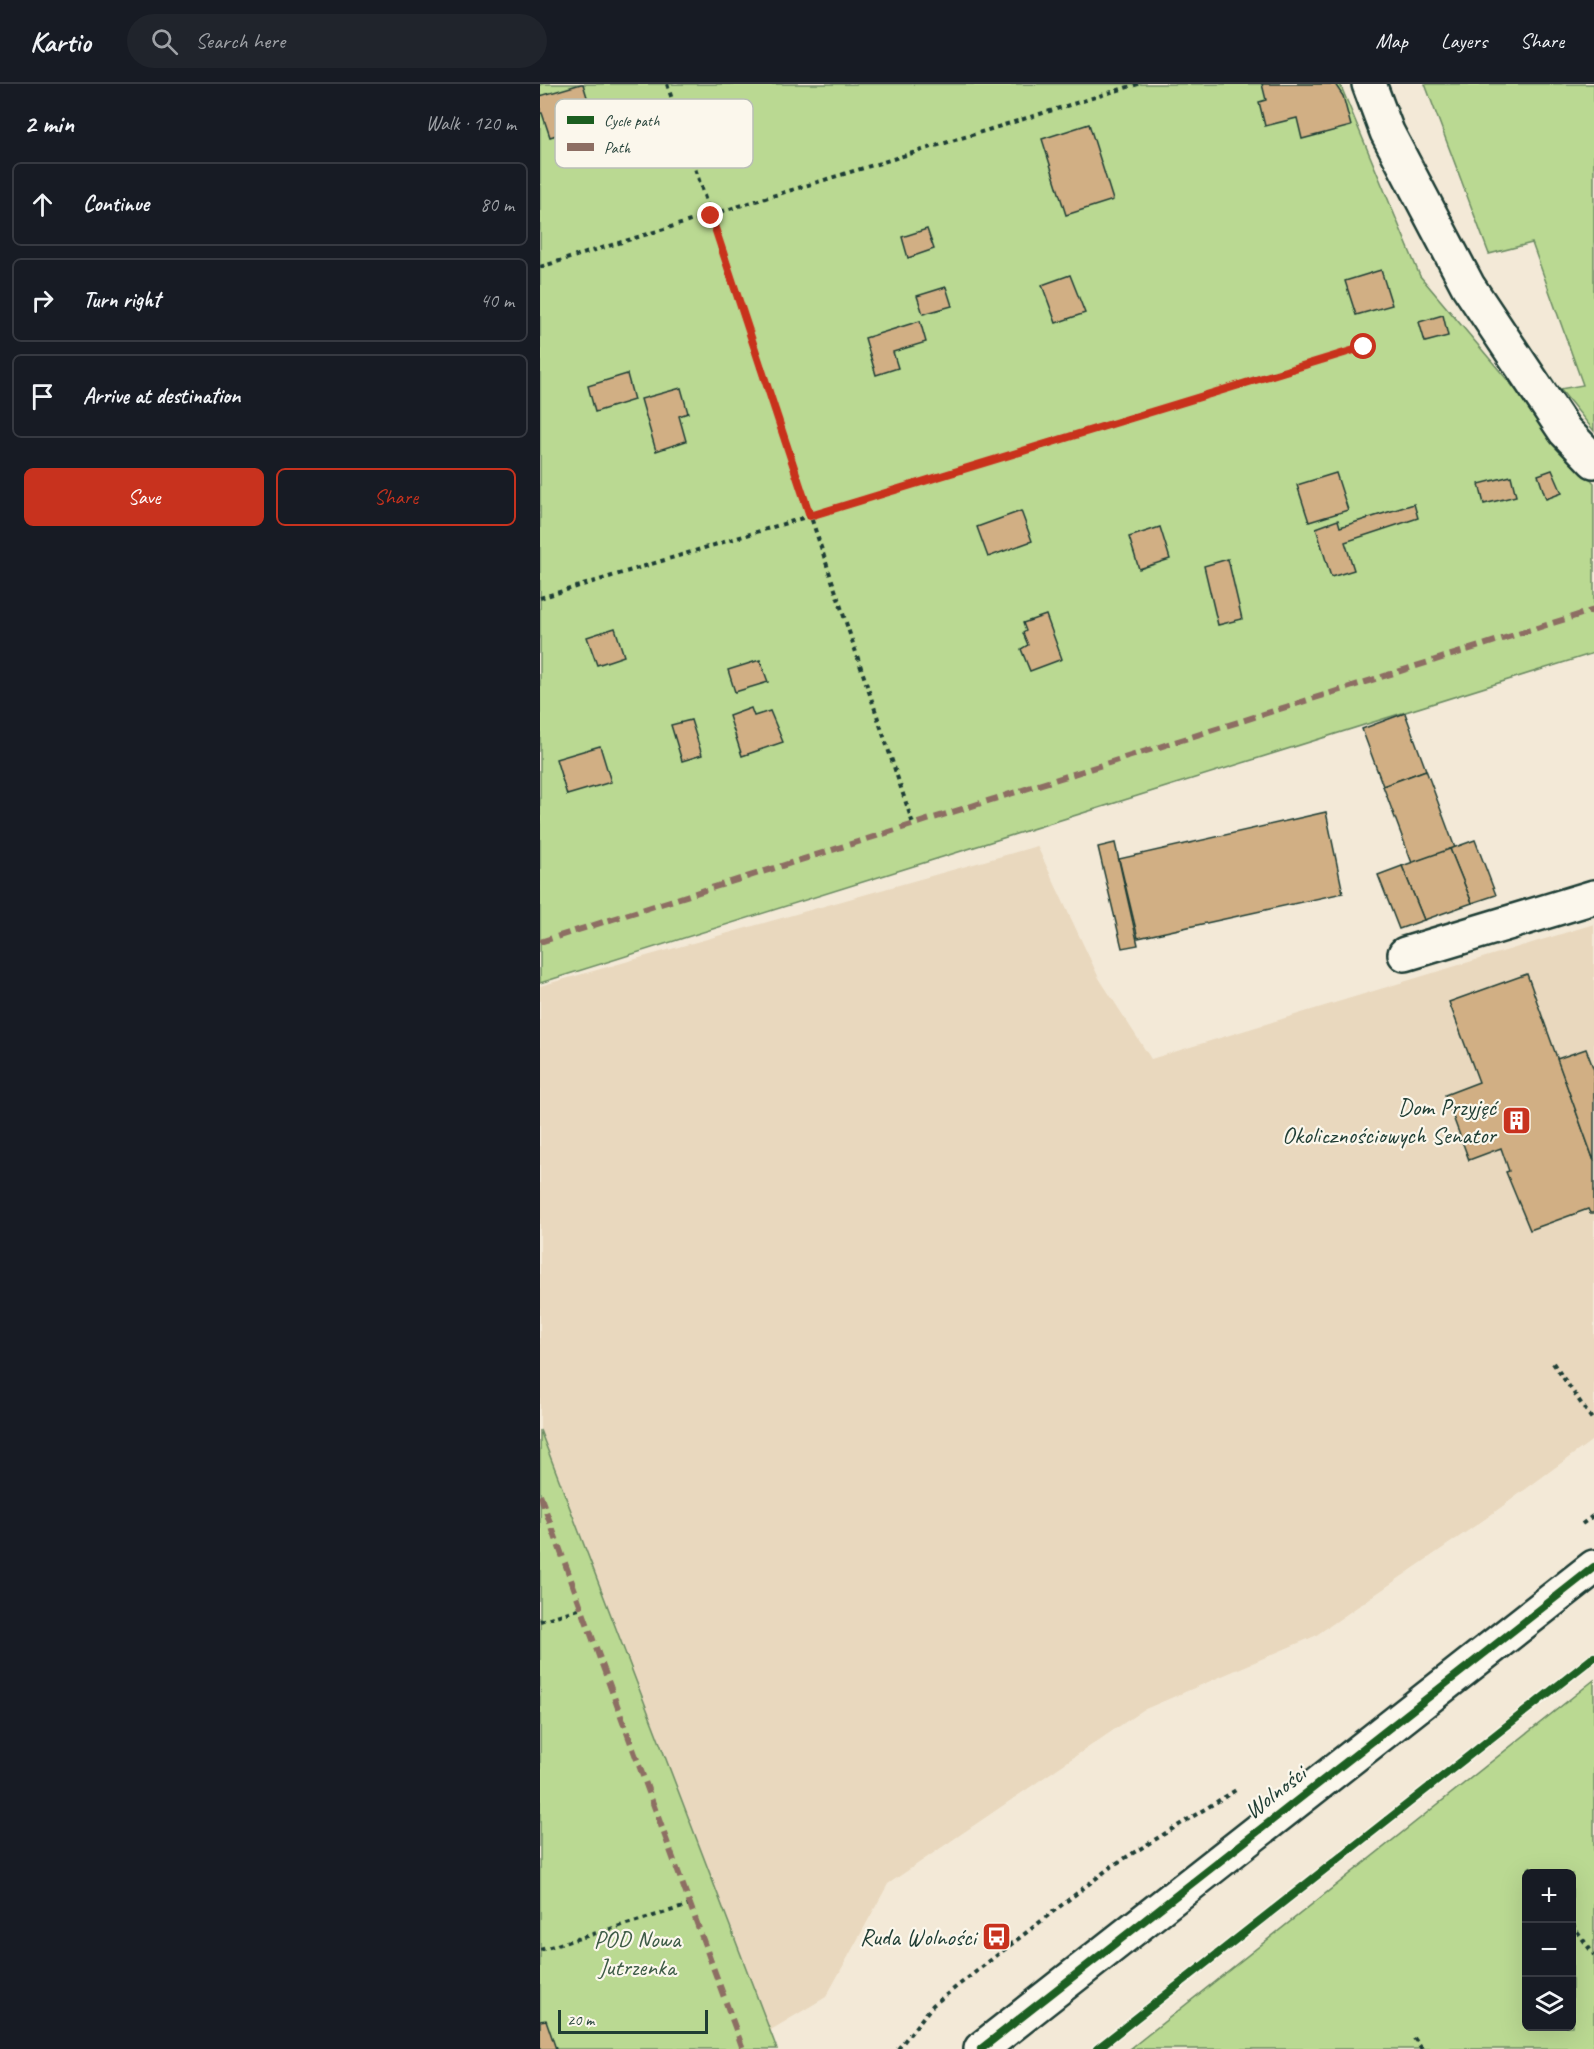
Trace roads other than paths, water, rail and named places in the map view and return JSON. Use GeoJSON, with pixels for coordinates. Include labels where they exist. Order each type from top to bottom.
{"type":"FeatureCollection","features":[{"type":"Feature","properties":{"kind":"street"},"geometry":{"type":"LineString","coordinates":[[1369,84],[1387,132],[1468,286],[1565,431],[1594,461]]}},
{"type":"Feature","properties":{"kind":"street"},"geometry":{"type":"LineString","coordinates":[[1405,954],[1594,897]]}},
{"type":"Feature","properties":{"kind":"street","name":"Wolności"},"geometry":{"type":"LineString","coordinates":[[981,2049],[1594,1567]]}},
{"type":"Feature","properties":{"kind":"place","name":"Dom Przyjęć Okolicznościowych Senator"},"geometry":{"type":"Point","coordinates":[1517,1121]}},
{"type":"Feature","properties":{"kind":"place","name":"Ruda Wolności"},"geometry":{"type":"Point","coordinates":[997,1937]}},
{"type":"Feature","properties":{"kind":"park label","name":"POD Nowa Jutrzenka"},"geometry":{"type":"Point","coordinates":[637,1953]}}]}
